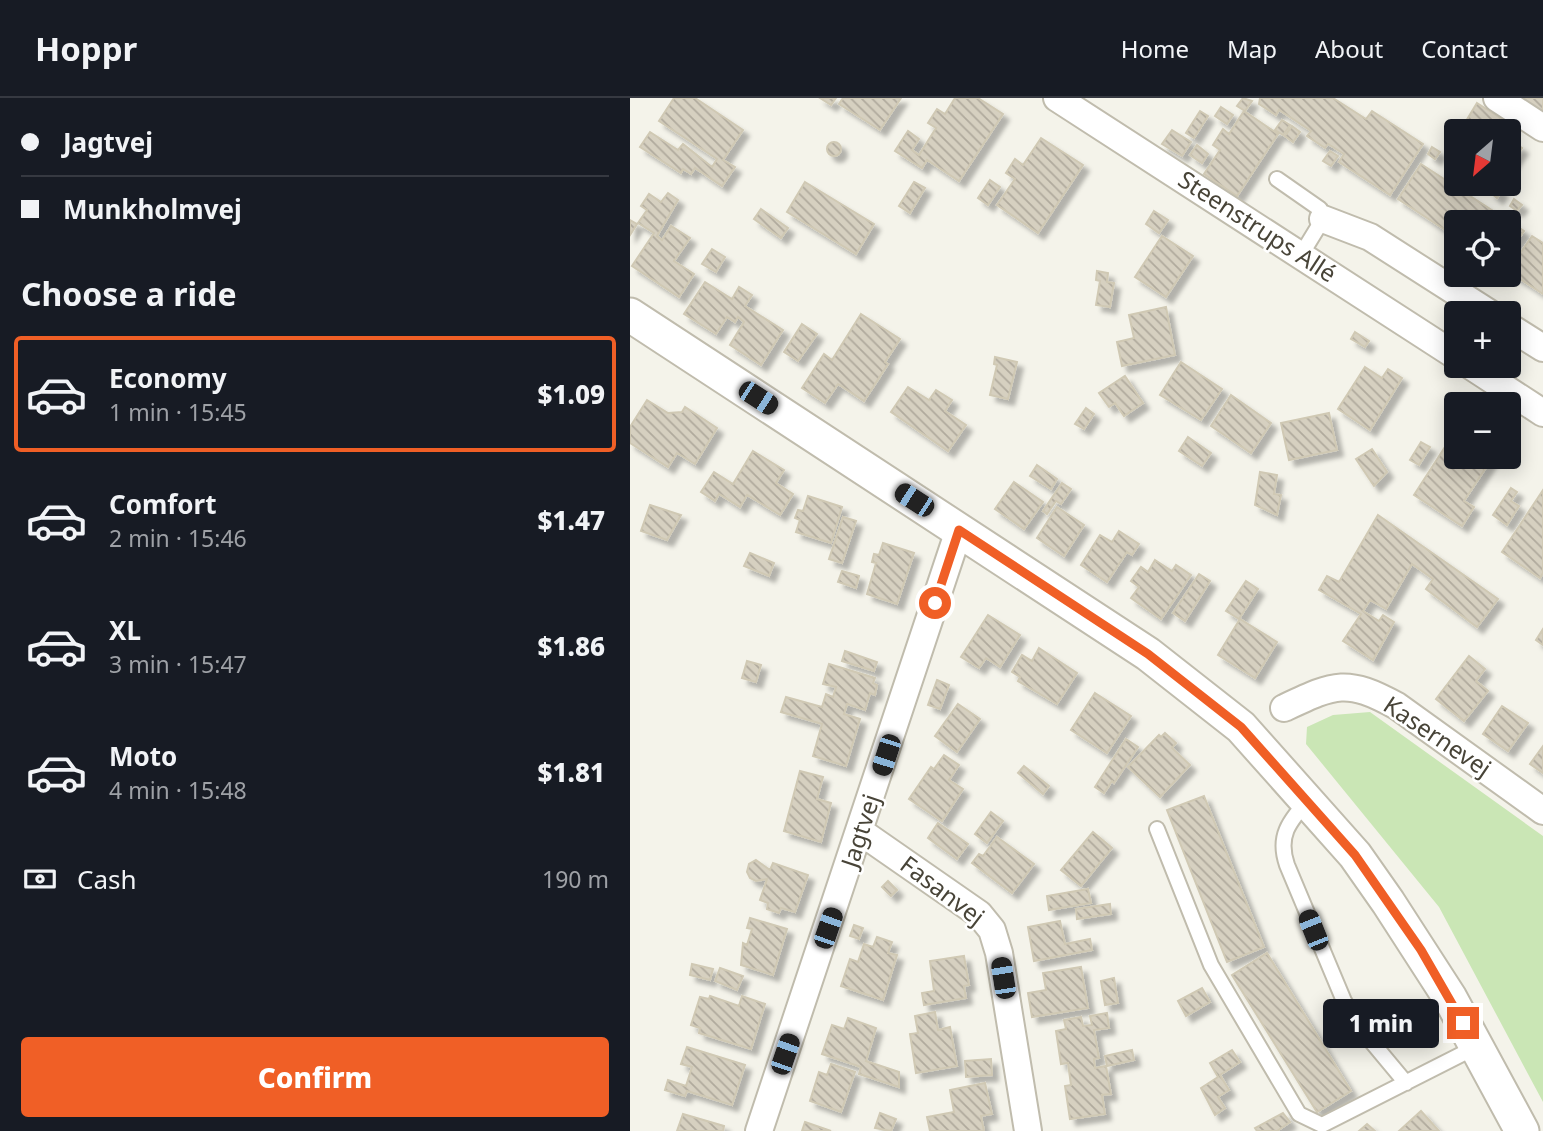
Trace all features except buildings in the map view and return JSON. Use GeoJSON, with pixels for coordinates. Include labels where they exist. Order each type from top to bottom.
{"type":"FeatureCollection","features":[{"type":"Feature","properties":{"kind":"street","name":"Steenstrups Allé"},"geometry":{"type":"LineString","coordinates":[[1057,98],[1444,348]]}},
{"type":"Feature","properties":{"kind":"street"},"geometry":{"type":"LineString","coordinates":[[1497,98],[1543,128]]}},
{"type":"Feature","properties":{"kind":"street"},"geometry":{"type":"LineString","coordinates":[[1323,219],[1370,237],[1470,301]]}},
{"type":"Feature","properties":{"kind":"street"},"geometry":{"type":"LineString","coordinates":[[630,315],[1148,654],[1241,727],[1355,855],[1415,941],[1522,1131]]}},
{"type":"Feature","properties":{"kind":"street"},"geometry":{"type":"LineString","coordinates":[[1521,334],[1543,348]]}},
{"type":"Feature","properties":{"kind":"street"},"geometry":{"type":"LineString","coordinates":[[1489,378],[1543,413]]}},
{"type":"Feature","properties":{"kind":"street","name":"Jagtvej"},"geometry":{"type":"LineString","coordinates":[[759,1131],[861,832],[959,530]]}},
{"type":"Feature","properties":{"kind":"street","name":"Kasernevej"},"geometry":{"type":"LineString","coordinates":[[1284,708],[1324,689],[1356,687],[1371,692],[1397,706],[1543,811]]}},
{"type":"Feature","properties":{"kind":"street","name":"Fasanvej"},"geometry":{"type":"LineString","coordinates":[[861,832],[979,914],[992,930],[999,953],[1028,1131]]}},
{"type":"Feature","properties":{"kind":"lane"},"geometry":{"type":"LineString","coordinates":[[1277,179],[1320,209],[1323,219],[1301,255]]}},
{"type":"Feature","properties":{"kind":"lane"},"geometry":{"type":"LineString","coordinates":[[1308,800],[1287,824],[1282,846],[1287,865],[1344,1001],[1361,1028],[1406,1083]]}},
{"type":"Feature","properties":{"kind":"lane"},"geometry":{"type":"LineString","coordinates":[[1157,829],[1211,965],[1298,1114],[1322,1125],[1476,1047]]}},
{"type":"Feature","properties":{"kind":"green space"},"geometry":{"type":"Polygon","coordinates":[[[1370,712],[1543,836],[1543,1102],[1439,907],[1306,744],[1307,727],[1333,715],[1370,712]]]}},
{"type":"Feature","properties":{"kind":"route"},"geometry":{"type":"LineString","coordinates":[[935,603],[959,530],[1148,654],[1241,727],[1355,855],[1421,950],[1463,1023]]}}]}
